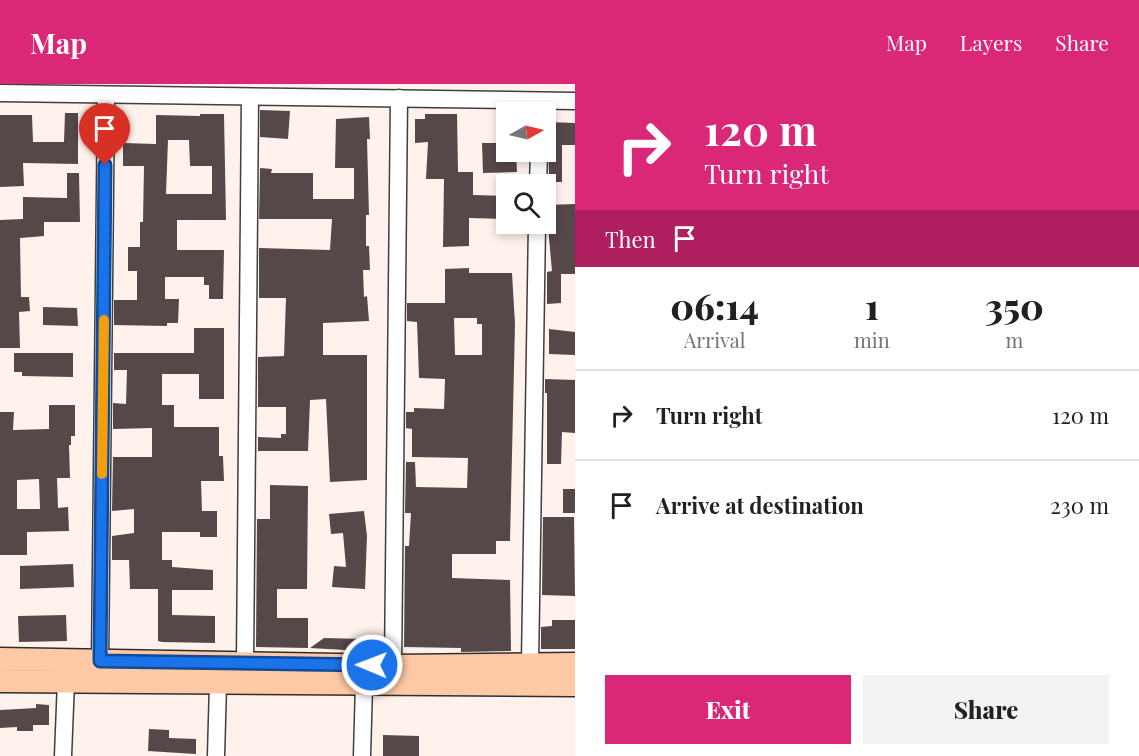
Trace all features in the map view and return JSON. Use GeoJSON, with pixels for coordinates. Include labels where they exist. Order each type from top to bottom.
{"type":"FeatureCollection","features":[{"type":"Feature","properties":{"kind":"street"},"geometry":{"type":"LineString","coordinates":[[0,93],[399,98],[496,104]]}},
{"type":"Feature","properties":{"kind":"street"},"geometry":{"type":"LineString","coordinates":[[100,661],[106,94]]}},
{"type":"Feature","properties":{"kind":"street"},"geometry":{"type":"LineString","coordinates":[[245,663],[250,97]]}},
{"type":"Feature","properties":{"kind":"street"},"geometry":{"type":"LineString","coordinates":[[393,666],[399,98]]}},
{"type":"Feature","properties":{"kind":"street"},"geometry":{"type":"LineString","coordinates":[[556,104],[575,101]]}},
{"type":"Feature","properties":{"kind":"street"},"geometry":{"type":"LineString","coordinates":[[530,664],[537,234]]}},
{"type":"Feature","properties":{"kind":"street"},"geometry":{"type":"LineString","coordinates":[[0,659],[393,666],[575,664]]}},
{"type":"Feature","properties":{"kind":"street"},"geometry":{"type":"LineString","coordinates":[[0,681],[575,685]]}},
{"type":"Feature","properties":{"kind":"street"},"geometry":{"type":"LineString","coordinates":[[63,756],[66,681]]}},
{"type":"Feature","properties":{"kind":"street"},"geometry":{"type":"LineString","coordinates":[[216,756],[218,684]]}},
{"type":"Feature","properties":{"kind":"street"},"geometry":{"type":"LineString","coordinates":[[362,756],[364,685]]}},
{"type":"Feature","properties":{"kind":"building"},"geometry":{"type":"Polygon","coordinates":[[[260,110],[290,111],[288,139],[260,137],[260,110]]]}},
{"type":"Feature","properties":{"kind":"building"},"geometry":{"type":"Polygon","coordinates":[[[65,113],[78,113],[78,164],[23,163],[24,186],[0,187],[0,115],[32,115],[33,142],[64,142],[65,113]]]}},
{"type":"Feature","properties":{"kind":"building"},"geometry":{"type":"Polygon","coordinates":[[[200,114],[224,114],[226,220],[177,220],[177,250],[224,250],[223,299],[209,299],[209,285],[204,285],[204,277],[165,277],[165,299],[179,299],[178,323],[167,323],[167,326],[114,325],[114,300],[137,300],[137,271],[128,271],[128,247],[140,247],[140,222],[143,222],[144,166],[123,166],[123,143],[156,144],[156,115],[200,116],[200,114]],[[168,140],[166,194],[212,194],[212,166],[190,166],[189,140],[168,140]]]}},
{"type":"Feature","properties":{"kind":"building"},"geometry":{"type":"Polygon","coordinates":[[[425,114],[457,114],[458,172],[473,172],[473,195],[496,196],[496,219],[469,218],[469,246],[443,247],[444,179],[426,179],[428,142],[415,143],[415,119],[425,119],[425,114]]]}},
{"type":"Feature","properties":{"kind":"building"},"geometry":{"type":"Polygon","coordinates":[[[369,117],[370,139],[367,139],[369,215],[366,215],[366,246],[369,246],[370,270],[363,270],[364,297],[367,296],[369,321],[323,323],[323,355],[367,355],[367,480],[330,482],[326,399],[310,400],[308,451],[258,451],[258,437],[281,438],[281,434],[286,434],[286,407],[258,407],[258,357],[284,356],[286,298],[259,298],[259,248],[330,250],[332,219],[259,219],[260,168],[272,169],[271,173],[313,173],[313,199],[354,199],[354,168],[335,168],[336,119],[369,117]]]}},
{"type":"Feature","properties":{"kind":"building"},"geometry":{"type":"Polygon","coordinates":[[[556,122],[575,123],[575,145],[562,145],[562,182],[556,182],[556,174],[549,174],[549,162],[556,162],[556,122]]]}},
{"type":"Feature","properties":{"kind":"building"},"geometry":{"type":"Polygon","coordinates":[[[482,143],[496,143],[496,162],[516,162],[517,172],[483,173],[482,143]]]}},
{"type":"Feature","properties":{"kind":"building"},"geometry":{"type":"Polygon","coordinates":[[[67,173],[79,173],[80,222],[44,222],[44,236],[20,238],[21,297],[29,297],[30,311],[19,312],[20,348],[0,348],[0,220],[23,219],[23,197],[67,198],[67,173]]]}},
{"type":"Feature","properties":{"kind":"building"},"geometry":{"type":"Polygon","coordinates":[[[575,204],[575,274],[561,274],[561,303],[547,304],[547,272],[552,271],[549,234],[556,234],[556,205],[575,204]]]}},
{"type":"Feature","properties":{"kind":"building"},"geometry":{"type":"Polygon","coordinates":[[[469,268],[469,273],[512,273],[515,324],[510,541],[496,541],[496,554],[452,554],[452,578],[510,580],[511,651],[461,652],[461,648],[404,647],[405,546],[409,546],[411,513],[405,513],[406,462],[415,462],[416,487],[467,488],[468,458],[412,457],[412,429],[406,428],[406,412],[414,412],[414,408],[444,409],[445,379],[419,378],[417,322],[407,321],[407,303],[445,303],[445,269],[469,268]],[[454,318],[455,355],[482,355],[482,324],[477,324],[477,318],[454,318]]]}},
{"type":"Feature","properties":{"kind":"building"},"geometry":{"type":"Polygon","coordinates":[[[43,307],[77,308],[78,326],[43,325],[43,307]]]}},
{"type":"Feature","properties":{"kind":"building"},"geometry":{"type":"Polygon","coordinates":[[[194,328],[224,328],[224,399],[199,399],[199,374],[162,374],[162,405],[174,405],[174,427],[219,427],[219,456],[223,456],[224,481],[201,481],[202,511],[217,511],[217,537],[200,537],[200,532],[162,532],[162,560],[172,560],[172,567],[213,570],[213,590],[172,590],[172,615],[215,616],[215,643],[158,641],[158,589],[130,589],[129,560],[112,560],[112,536],[134,533],[134,509],[112,511],[113,457],[152,457],[152,428],[113,429],[113,403],[126,404],[127,370],[114,370],[114,353],[194,353],[194,328]]]}},
{"type":"Feature","properties":{"kind":"building"},"geometry":{"type":"Polygon","coordinates":[[[549,329],[575,332],[575,355],[549,354],[549,329]]]}},
{"type":"Feature","properties":{"kind":"building"},"geometry":{"type":"Polygon","coordinates":[[[14,353],[73,353],[73,377],[22,376],[22,372],[14,372],[14,353]]]}},
{"type":"Feature","properties":{"kind":"building"},"geometry":{"type":"Polygon","coordinates":[[[545,379],[575,380],[575,433],[562,432],[561,464],[547,464],[545,379]]]}},
{"type":"Feature","properties":{"kind":"building"},"geometry":{"type":"Polygon","coordinates":[[[49,405],[75,405],[75,436],[71,436],[71,445],[69,445],[70,478],[57,478],[58,508],[68,507],[69,531],[27,532],[27,555],[0,555],[0,412],[14,412],[13,430],[49,429],[49,405]],[[39,479],[17,480],[17,509],[40,509],[39,479]]]}},
{"type":"Feature","properties":{"kind":"building"},"geometry":{"type":"Polygon","coordinates":[[[270,485],[308,486],[307,589],[277,589],[277,618],[308,618],[308,648],[256,647],[257,519],[270,519],[270,485]]]}},
{"type":"Feature","properties":{"kind":"building"},"geometry":{"type":"Polygon","coordinates":[[[563,489],[575,489],[575,513],[563,513],[563,489]]]}},
{"type":"Feature","properties":{"kind":"building"},"geometry":{"type":"Polygon","coordinates":[[[364,511],[367,536],[365,589],[332,587],[334,566],[346,567],[343,533],[331,534],[329,514],[364,511]]]}},
{"type":"Feature","properties":{"kind":"building"},"geometry":{"type":"Polygon","coordinates":[[[543,517],[574,517],[575,596],[542,595],[543,517]]]}},
{"type":"Feature","properties":{"kind":"building"},"geometry":{"type":"Polygon","coordinates":[[[73,564],[74,587],[20,589],[20,566],[73,564]]]}},
{"type":"Feature","properties":{"kind":"building"},"geometry":{"type":"Polygon","coordinates":[[[66,615],[67,641],[19,642],[18,616],[66,615]]]}},
{"type":"Feature","properties":{"kind":"building"},"geometry":{"type":"Polygon","coordinates":[[[552,620],[575,620],[575,649],[541,649],[541,627],[552,626],[552,620]]]}},
{"type":"Feature","properties":{"kind":"building"},"geometry":{"type":"Polygon","coordinates":[[[324,638],[364,639],[363,651],[310,648],[324,638]]]}},
{"type":"Feature","properties":{"kind":"building"},"geometry":{"type":"Polygon","coordinates":[[[36,704],[49,705],[49,725],[33,725],[33,731],[17,731],[17,727],[0,728],[0,710],[36,708],[36,704]]]}},
{"type":"Feature","properties":{"kind":"building"},"geometry":{"type":"Polygon","coordinates":[[[149,729],[169,730],[169,738],[196,739],[196,754],[148,751],[149,729]]]}},
{"type":"Feature","properties":{"kind":"building"},"geometry":{"type":"Polygon","coordinates":[[[383,735],[419,736],[419,756],[383,756],[383,735]]]}},
{"type":"Feature","properties":{"kind":"slow traffic"},"geometry":{"type":"LineString","coordinates":[[102,474],[104,320]]}},
{"type":"Feature","properties":{"kind":"route"},"geometry":{"type":"LineString","coordinates":[[105,165],[100,661],[372,665]]}}]}
